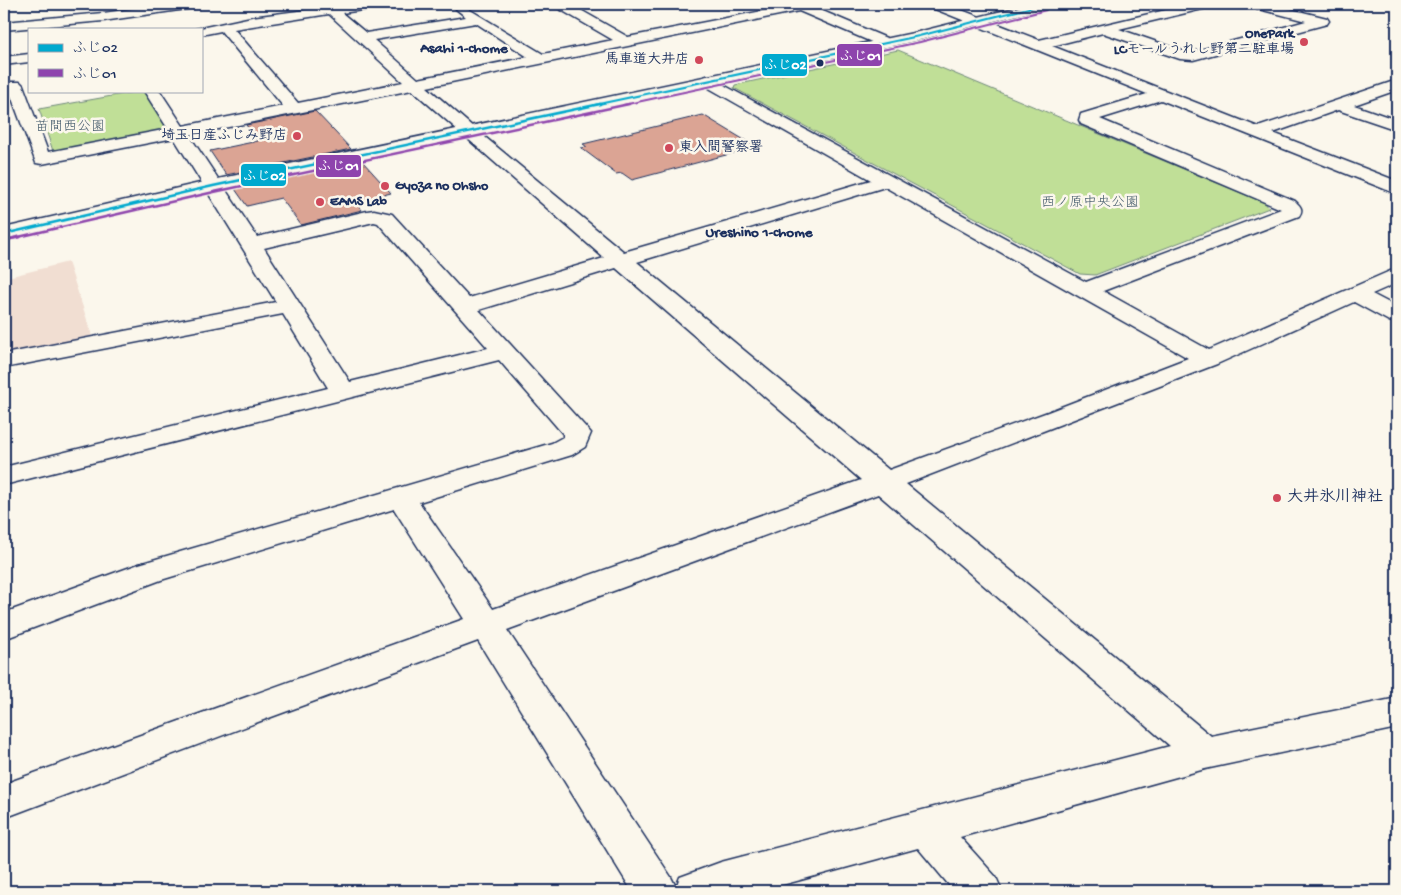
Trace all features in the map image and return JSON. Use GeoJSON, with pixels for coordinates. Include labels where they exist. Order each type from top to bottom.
{"type":"FeatureCollection","features":[{"type":"Feature","properties":{"kind":"street"},"geometry":{"type":"LineString","coordinates":[[4,17],[61,12],[64,4]]}},
{"type":"Feature","properties":{"kind":"street"},"geometry":{"type":"LineString","coordinates":[[4,26],[103,17],[176,5],[194,4]]}},
{"type":"Feature","properties":{"kind":"street"},"geometry":{"type":"LineString","coordinates":[[202,31],[329,7],[376,4]]}},
{"type":"Feature","properties":{"kind":"street"},"geometry":{"type":"LineString","coordinates":[[455,4],[541,59]]}},
{"type":"Feature","properties":{"kind":"street"},"geometry":{"type":"LineString","coordinates":[[564,5],[580,4]]}},
{"type":"Feature","properties":{"kind":"street"},"geometry":{"type":"LineString","coordinates":[[936,4],[1397,188]]}},
{"type":"Feature","properties":{"kind":"street"},"geometry":{"type":"LineString","coordinates":[[4,234],[213,186],[886,43],[1044,4]]}},
{"type":"Feature","properties":{"kind":"street"},"geometry":{"type":"LineString","coordinates":[[1038,45],[1206,4]]}},
{"type":"Feature","properties":{"kind":"street"},"geometry":{"type":"LineString","coordinates":[[1104,29],[1185,56],[1193,56],[1322,21],[1256,4]]}},
{"type":"Feature","properties":{"kind":"street"},"geometry":{"type":"LineString","coordinates":[[564,5],[626,42]]}},
{"type":"Feature","properties":{"kind":"street"},"geometry":{"type":"LineString","coordinates":[[16,84],[42,159],[797,6],[886,43]]}},
{"type":"Feature","properties":{"kind":"street"},"geometry":{"type":"LineString","coordinates":[[329,7],[468,132],[1205,753]]}},
{"type":"Feature","properties":{"kind":"street"},"geometry":{"type":"LineString","coordinates":[[103,17],[110,28]]}},
{"type":"Feature","properties":{"kind":"street"},"geometry":{"type":"LineString","coordinates":[[364,38],[478,19]]}},
{"type":"Feature","properties":{"kind":"street"},"geometry":{"type":"LineString","coordinates":[[224,26],[294,109]]}},
{"type":"Feature","properties":{"kind":"street"},"geometry":{"type":"LineString","coordinates":[[4,61],[28,58]]}},
{"type":"Feature","properties":{"kind":"street"},"geometry":{"type":"LineString","coordinates":[[707,81],[1208,359]]}},
{"type":"Feature","properties":{"kind":"street"},"geometry":{"type":"LineString","coordinates":[[1259,132],[1397,85]]}},
{"type":"Feature","properties":{"kind":"street"},"geometry":{"type":"LineString","coordinates":[[153,92],[252,245],[343,392]]}},
{"type":"Feature","properties":{"kind":"street"},"geometry":{"type":"LineString","coordinates":[[1083,291],[1292,212],[1288,205],[1087,120],[1087,118],[1163,94]]}},
{"type":"Feature","properties":{"kind":"street"},"geometry":{"type":"LineString","coordinates":[[1338,105],[1397,125]]}},
{"type":"Feature","properties":{"kind":"street"},"geometry":{"type":"LineString","coordinates":[[464,307],[886,181]]}},
{"type":"Feature","properties":{"kind":"street"},"geometry":{"type":"LineString","coordinates":[[4,626],[150,572],[562,449],[575,441],[577,432],[384,218],[367,216],[252,245]]}},
{"type":"Feature","properties":{"kind":"street"},"geometry":{"type":"LineString","coordinates":[[4,801],[485,624],[884,482],[1208,359],[1397,275]]}},
{"type":"Feature","properties":{"kind":"street"},"geometry":{"type":"LineString","coordinates":[[1355,294],[1397,316]]}},
{"type":"Feature","properties":{"kind":"street"},"geometry":{"type":"LineString","coordinates":[[4,361],[290,306]]}},
{"type":"Feature","properties":{"kind":"street"},"geometry":{"type":"LineString","coordinates":[[4,476],[503,352]]}},
{"type":"Feature","properties":{"kind":"street"},"geometry":{"type":"LineString","coordinates":[[402,498],[656,891]]}},
{"type":"Feature","properties":{"kind":"street"},"geometry":{"type":"LineString","coordinates":[[695,891],[721,882],[1205,753],[1397,713]]}},
{"type":"Feature","properties":{"kind":"street"},"geometry":{"type":"LineString","coordinates":[[925,827],[980,891]]}},
{"type":"Feature","properties":{"kind":"shaded area"},"geometry":{"type":"Polygon","coordinates":[[[68,262],[93,338],[4,354],[4,278],[68,262]]]}},
{"type":"Feature","properties":{"kind":"green space","name":"西ノ原中央公園"},"geometry":{"type":"Polygon","coordinates":[[[898,50],[1265,203],[1269,208],[1095,275],[1080,274],[734,88],[735,85],[898,50]]]}},
{"type":"Feature","properties":{"kind":"green space","name":"苗間西公園"},"geometry":{"type":"Polygon","coordinates":[[[134,92],[145,92],[167,128],[162,131],[53,151],[39,109],[134,92]]]}},
{"type":"Feature","properties":{"kind":"building","name":"埼玉日産ふじみ野店"},"geometry":{"type":"Polygon","coordinates":[[[315,111],[351,149],[226,175],[210,151],[258,141],[246,125],[315,111]]]}},
{"type":"Feature","properties":{"kind":"building","name":"東入間警察署"},"geometry":{"type":"Polygon","coordinates":[[[703,115],[756,147],[632,180],[622,173],[616,174],[581,148],[587,147],[583,144],[703,115]]]}},
{"type":"Feature","properties":{"kind":"building","name":"EAMS Lab"},"geometry":{"type":"Polygon","coordinates":[[[363,162],[391,193],[355,202],[362,210],[301,225],[281,198],[247,206],[235,189],[363,162]]]}},
{"type":"Feature","properties":{"kind":"transit line","name":"ふじ02"},"geometry":{"type":"LineString","coordinates":[[4,234],[213,186],[919,36],[1044,4]]}},
{"type":"Feature","properties":{"kind":"transit line","name":"ふじ01"},"geometry":{"type":"LineString","coordinates":[[5,240],[214,192],[920,42],[1046,10]]}},
{"type":"Feature","properties":{"kind":"place","name":"OnePark LCモールうれし野第二駐車場"},"geometry":{"type":"Point","coordinates":[1304,42]}},
{"type":"Feature","properties":{"kind":"place","name":"馬車道大井店"},"geometry":{"type":"Point","coordinates":[699,60]}},
{"type":"Feature","properties":{"kind":"place","name":"埼玉日産ふじみ野店"},"geometry":{"type":"Point","coordinates":[297,136]}},
{"type":"Feature","properties":{"kind":"place","name":"東入間警察署"},"geometry":{"type":"Point","coordinates":[669,148]}},
{"type":"Feature","properties":{"kind":"place","name":"Gyoza no Ohsho"},"geometry":{"type":"Point","coordinates":[385,186]}},
{"type":"Feature","properties":{"kind":"place","name":"EAMS Lab"},"geometry":{"type":"Point","coordinates":[320,202]}},
{"type":"Feature","properties":{"kind":"place","name":"大井氷川神社"},"geometry":{"type":"Point","coordinates":[1277,498]}},
{"type":"Feature","properties":{"kind":"district","name":"Asahi 1-chome"},"geometry":{"type":"Point","coordinates":[464,49]}},
{"type":"Feature","properties":{"kind":"district","name":"Ureshino 1-chome"},"geometry":{"type":"Point","coordinates":[759,233]}}]}
